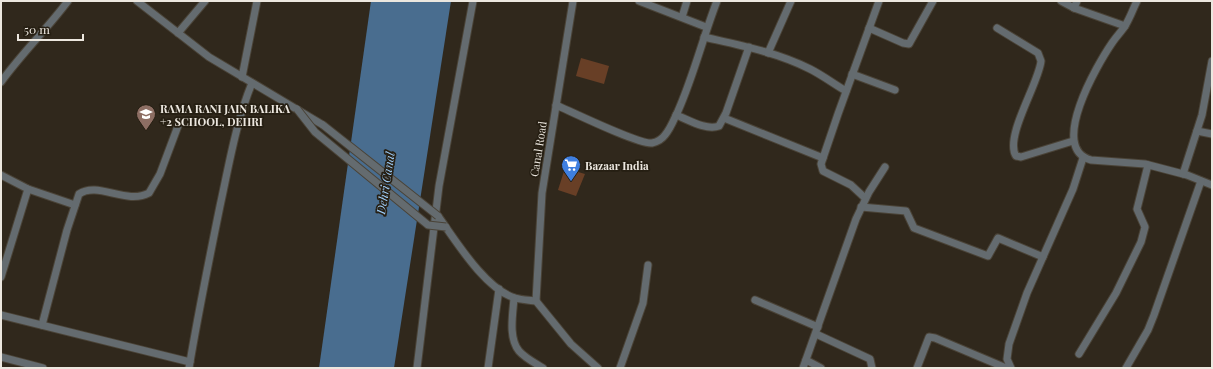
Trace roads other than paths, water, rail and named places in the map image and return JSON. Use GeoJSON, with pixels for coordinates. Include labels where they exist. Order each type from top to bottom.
{"type":"FeatureCollection","features":[{"type":"Feature","properties":{"kind":"street"},"geometry":{"type":"LineString","coordinates":[[1,82],[13,65],[50,25],[68,1]]}},
{"type":"Feature","properties":{"kind":"street"},"geometry":{"type":"LineString","coordinates":[[137,1],[209,57],[323,125],[438,216],[473,264],[499,289],[514,298],[536,301],[570,344],[598,368]]}},
{"type":"Feature","properties":{"kind":"street"},"geometry":{"type":"LineString","coordinates":[[178,34],[205,1]]}},
{"type":"Feature","properties":{"kind":"street"},"geometry":{"type":"LineString","coordinates":[[242,77],[257,1]]}},
{"type":"Feature","properties":{"kind":"street"},"geometry":{"type":"LineString","coordinates":[[417,368],[439,186],[472,1]]}},
{"type":"Feature","properties":{"kind":"street","name":"Canal Road"},"geometry":{"type":"LineString","coordinates":[[536,301],[542,193],[573,1]]}},
{"type":"Feature","properties":{"kind":"street"},"geometry":{"type":"LineString","coordinates":[[640,1],[706,27]]}},
{"type":"Feature","properties":{"kind":"street"},"geometry":{"type":"LineString","coordinates":[[682,17],[688,1]]}},
{"type":"Feature","properties":{"kind":"street"},"geometry":{"type":"LineString","coordinates":[[556,105],[646,143],[654,143],[661,140],[666,134],[676,114],[695,67],[706,27],[717,1]]}},
{"type":"Feature","properties":{"kind":"street"},"geometry":{"type":"LineString","coordinates":[[768,53],[791,1]]}},
{"type":"Feature","properties":{"kind":"street"},"geometry":{"type":"LineString","coordinates":[[865,198],[851,185],[823,171],[821,168],[846,91],[879,1]]}},
{"type":"Feature","properties":{"kind":"street"},"geometry":{"type":"LineString","coordinates":[[869,28],[903,43],[909,44],[933,1]]}},
{"type":"Feature","properties":{"kind":"street"},"geometry":{"type":"LineString","coordinates":[[1061,1],[1075,4],[1124,26]]}},
{"type":"Feature","properties":{"kind":"street"},"geometry":{"type":"LineString","coordinates":[[1137,1],[1124,26],[1111,43],[1089,85],[1072,131],[1076,150],[1082,158],[1148,165],[1183,174],[1212,185]]}},
{"type":"Feature","properties":{"kind":"street"},"geometry":{"type":"LineString","coordinates":[[997,28],[1038,53],[1041,61],[1018,124],[1013,149],[1016,156],[1021,157],[1073,141]]}},
{"type":"Feature","properties":{"kind":"street"},"geometry":{"type":"LineString","coordinates":[[704,36],[749,47],[811,69],[846,91]]}},
{"type":"Feature","properties":{"kind":"street"},"geometry":{"type":"LineString","coordinates":[[676,114],[711,127],[719,126],[724,118],[749,47]]}},
{"type":"Feature","properties":{"kind":"street"},"geometry":{"type":"LineString","coordinates":[[1183,174],[1197,131],[1212,61]]}},
{"type":"Feature","properties":{"kind":"street"},"geometry":{"type":"LineString","coordinates":[[852,74],[895,90]]}},
{"type":"Feature","properties":{"kind":"street"},"geometry":{"type":"LineString","coordinates":[[1,315],[190,365],[202,295],[228,165],[243,106],[252,83]]}},
{"type":"Feature","properties":{"kind":"street"},"geometry":{"type":"LineString","coordinates":[[297,109],[315,132],[428,225],[446,227]]}},
{"type":"Feature","properties":{"kind":"street"},"geometry":{"type":"LineString","coordinates":[[724,118],[823,158]]}},
{"type":"Feature","properties":{"kind":"street"},"geometry":{"type":"LineString","coordinates":[[42,326],[79,194],[90,190],[136,198],[149,193],[160,174],[178,126]]}},
{"type":"Feature","properties":{"kind":"street"},"geometry":{"type":"LineString","coordinates":[[1197,131],[1212,134]]}},
{"type":"Feature","properties":{"kind":"street"},"geometry":{"type":"LineString","coordinates":[[1011,368],[1007,360],[1009,344],[1028,293],[1065,209],[1082,158]]}},
{"type":"Feature","properties":{"kind":"street"},"geometry":{"type":"LineString","coordinates":[[1080,354],[1116,293],[1141,242],[1145,227],[1137,209],[1148,165]]}},
{"type":"Feature","properties":{"kind":"street"},"geometry":{"type":"LineString","coordinates":[[803,368],[861,207],[865,198],[885,167]]}},
{"type":"Feature","properties":{"kind":"street"},"geometry":{"type":"LineString","coordinates":[[1,174],[28,189],[75,205]]}},
{"type":"Feature","properties":{"kind":"street"},"geometry":{"type":"LineString","coordinates":[[1126,368],[1148,330],[1201,181]]}},
{"type":"Feature","properties":{"kind":"street"},"geometry":{"type":"LineString","coordinates":[[1,277],[28,189]]}},
{"type":"Feature","properties":{"kind":"street"},"geometry":{"type":"LineString","coordinates":[[861,207],[906,211],[914,228],[988,256],[998,238],[1043,257]]}},
{"type":"Feature","properties":{"kind":"street"},"geometry":{"type":"LineString","coordinates":[[620,368],[643,303],[648,265]]}},
{"type":"Feature","properties":{"kind":"street"},"geometry":{"type":"LineString","coordinates":[[488,368],[499,289]]}},
{"type":"Feature","properties":{"kind":"street"},"geometry":{"type":"LineString","coordinates":[[514,298],[513,328],[516,345],[523,355],[543,368]]}},
{"type":"Feature","properties":{"kind":"street"},"geometry":{"type":"LineString","coordinates":[[755,300],[870,359],[872,368]]}},
{"type":"Feature","properties":{"kind":"street"},"geometry":{"type":"LineString","coordinates":[[917,368],[929,337],[935,338],[1006,368]]}},
{"type":"Feature","properties":{"kind":"street"},"geometry":{"type":"LineString","coordinates":[[1,357],[43,368]]}},
{"type":"Feature","properties":{"kind":"street"},"geometry":{"type":"LineString","coordinates":[[806,360],[821,368]]}},
{"type":"Feature","properties":{"kind":"water","name":"Dehri Canal"},"geometry":{"type":"Polygon","coordinates":[[[371,1],[451,1],[394,368],[319,368],[371,1]]]}},
{"type":"Feature","properties":{"kind":"place","name":"RAMA RANI JAIN BALIKA +2 SCHOOL, DEHRI"},"geometry":{"type":"Point","coordinates":[146,131]}},
{"type":"Feature","properties":{"kind":"place","name":"Bazaar India"},"geometry":{"type":"Point","coordinates":[571,182]}}]}
